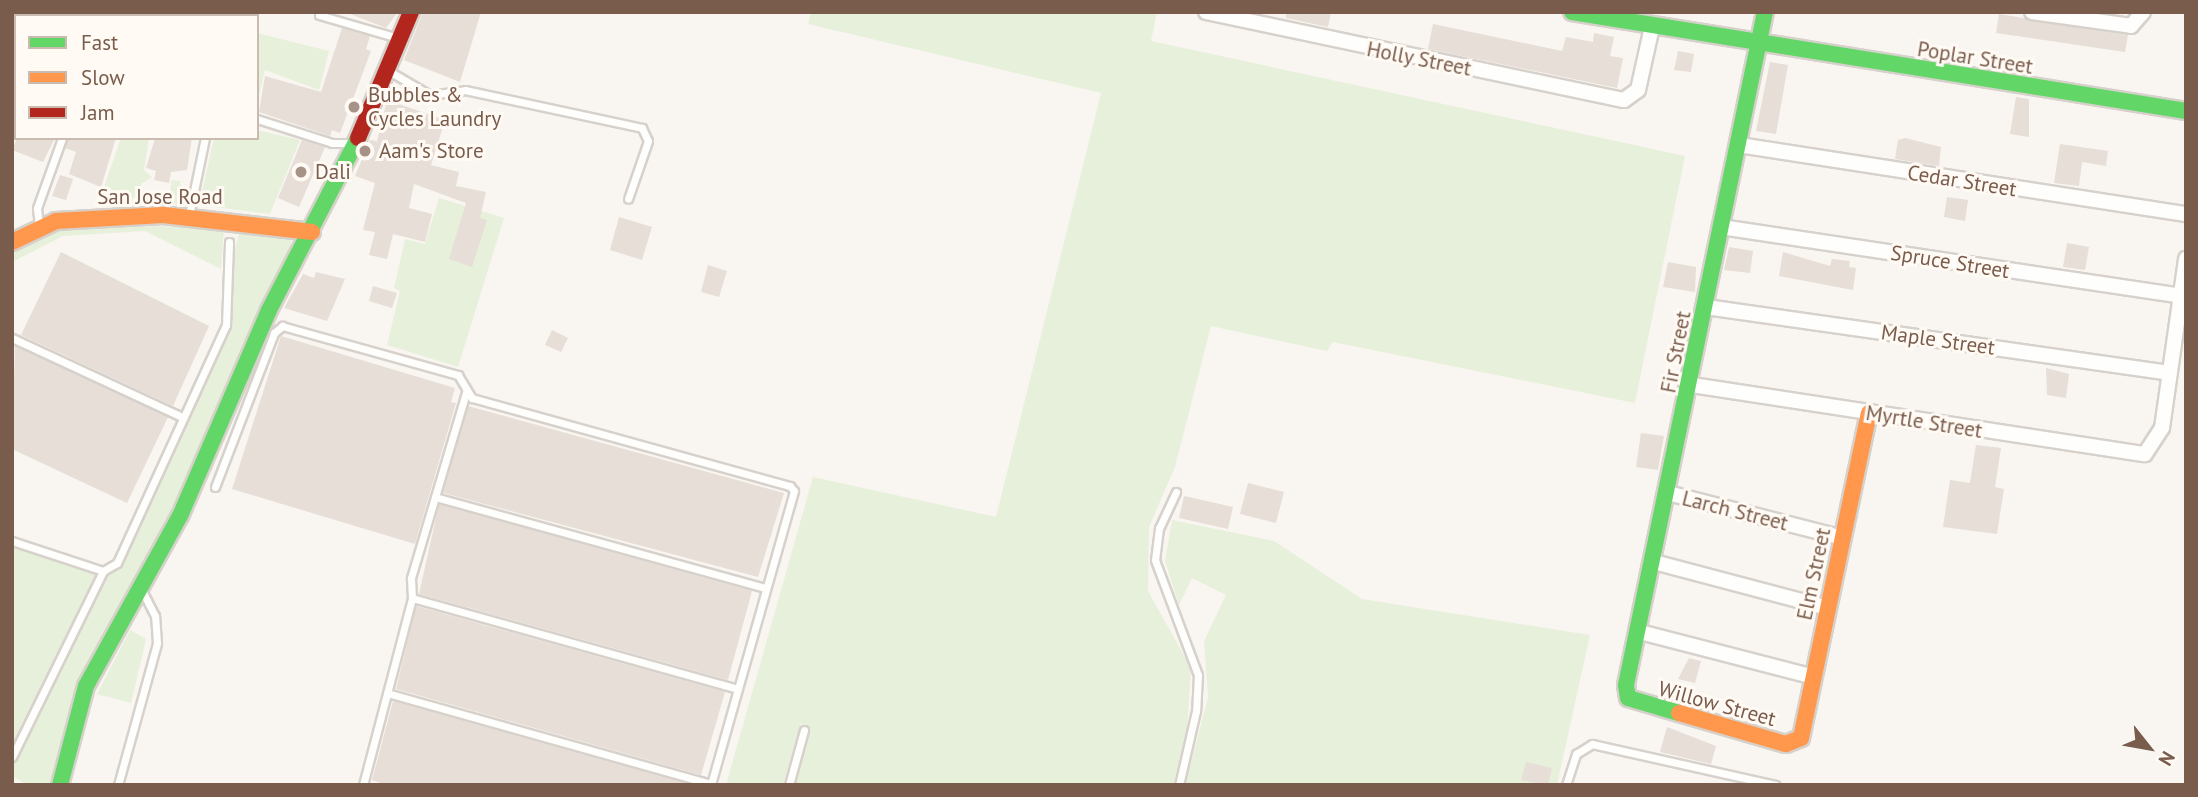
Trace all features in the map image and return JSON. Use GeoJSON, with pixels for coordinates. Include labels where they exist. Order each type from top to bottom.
{"type":"FeatureCollection","features":[{"type":"Feature","properties":{"kind":"street"},"geometry":{"type":"LineString","coordinates":[[60,785],[86,686],[141,590],[184,506],[269,310],[312,232],[355,143],[411,12]]}},
{"type":"Feature","properties":{"kind":"street","name":"Holly Street"},"geometry":{"type":"LineString","coordinates":[[1206,12],[1632,98],[1652,27]]}},
{"type":"Feature","properties":{"kind":"street","name":"Poplar Street"},"geometry":{"type":"LineString","coordinates":[[1572,12],[2186,111]]}},
{"type":"Feature","properties":{"kind":"street","name":"Fir Street"},"geometry":{"type":"LineString","coordinates":[[1628,698],[1626,685],[1640,632],[1692,385],[1765,12]]}},
{"type":"Feature","properties":{"kind":"street"},"geometry":{"type":"LineString","coordinates":[[2032,12],[2132,26],[2143,12]]}},
{"type":"Feature","properties":{"kind":"street","name":"Cedar Street"},"geometry":{"type":"LineString","coordinates":[[1739,145],[2186,214]]}},
{"type":"Feature","properties":{"kind":"street","name":"San Jose Road"},"geometry":{"type":"LineString","coordinates":[[12,242],[40,227],[78,219],[189,215],[312,232]]}},
{"type":"Feature","properties":{"kind":"street","name":"Spruce Street"},"geometry":{"type":"LineString","coordinates":[[1721,228],[2180,296]]}},
{"type":"Feature","properties":{"kind":"street"},"geometry":{"type":"LineString","coordinates":[[2169,373],[2186,259]]}},
{"type":"Feature","properties":{"kind":"street","name":"Maple Street"},"geometry":{"type":"LineString","coordinates":[[1706,307],[2169,373]]}},
{"type":"Feature","properties":{"kind":"street","name":"Myrtle Street"},"geometry":{"type":"LineString","coordinates":[[1692,385],[2134,456],[2154,446],[2162,428],[2169,373]]}},
{"type":"Feature","properties":{"kind":"street","name":"Elm Street"},"geometry":{"type":"LineString","coordinates":[[1797,742],[1804,733],[1870,413]]}},
{"type":"Feature","properties":{"kind":"street","name":"Larch Street"},"geometry":{"type":"LineString","coordinates":[[1668,493],[1843,538]]}},
{"type":"Feature","properties":{"kind":"street"},"geometry":{"type":"LineString","coordinates":[[1654,562],[1828,608]]}},
{"type":"Feature","properties":{"kind":"street"},"geometry":{"type":"LineString","coordinates":[[1640,632],[1814,677]]}},
{"type":"Feature","properties":{"kind":"street","name":"Willow Street"},"geometry":{"type":"LineString","coordinates":[[1628,698],[1735,732],[1797,742]]}},
{"type":"Feature","properties":{"kind":"lane"},"geometry":{"type":"LineString","coordinates":[[319,15],[400,39]]}},
{"type":"Feature","properties":{"kind":"lane"},"geometry":{"type":"LineString","coordinates":[[386,69],[429,95],[465,90],[642,128],[648,141],[628,199]]}},
{"type":"Feature","properties":{"kind":"lane"},"geometry":{"type":"LineString","coordinates":[[259,120],[332,143],[355,143]]}},
{"type":"Feature","properties":{"kind":"lane"},"geometry":{"type":"LineString","coordinates":[[40,227],[37,210],[61,140]]}},
{"type":"Feature","properties":{"kind":"lane"},"geometry":{"type":"LineString","coordinates":[[189,215],[205,140]]}},
{"type":"Feature","properties":{"kind":"lane"},"geometry":{"type":"LineString","coordinates":[[12,757],[103,571],[119,559],[227,323],[229,242]]}},
{"type":"Feature","properties":{"kind":"lane"},"geometry":{"type":"LineString","coordinates":[[215,487],[280,326],[458,375],[466,392],[411,578],[412,597],[363,785]]}},
{"type":"Feature","properties":{"kind":"lane"},"geometry":{"type":"LineString","coordinates":[[12,338],[182,417]]}},
{"type":"Feature","properties":{"kind":"lane"},"geometry":{"type":"LineString","coordinates":[[387,693],[711,785],[794,491],[790,486],[466,392]]}},
{"type":"Feature","properties":{"kind":"lane"},"geometry":{"type":"LineString","coordinates":[[1176,492],[1159,528],[1155,561],[1198,675],[1196,711],[1179,785]]}},
{"type":"Feature","properties":{"kind":"lane"},"geometry":{"type":"LineString","coordinates":[[435,497],[766,588]]}},
{"type":"Feature","properties":{"kind":"lane"},"geometry":{"type":"LineString","coordinates":[[12,541],[103,571]]}},
{"type":"Feature","properties":{"kind":"lane"},"geometry":{"type":"LineString","coordinates":[[118,785],[157,643],[155,616],[141,590]]}},
{"type":"Feature","properties":{"kind":"lane"},"geometry":{"type":"LineString","coordinates":[[412,597],[738,689]]}},
{"type":"Feature","properties":{"kind":"lane"},"geometry":{"type":"LineString","coordinates":[[789,785],[804,730]]}},
{"type":"Feature","properties":{"kind":"lane"},"geometry":{"type":"LineString","coordinates":[[1566,785],[1576,754],[1592,744],[1774,785]]}},
{"type":"Feature","properties":{"kind":"green space"},"geometry":{"type":"Polygon","coordinates":[[[811,12],[1157,12],[1151,41],[1685,156],[1635,403],[1333,342],[1327,351],[1211,326],[1175,467],[1149,527],[1148,591],[1191,668],[1187,730],[1173,785],[793,785],[809,733],[801,723],[783,785],[726,785],[813,477],[996,517],[1101,93],[808,24],[811,12]]]}},
{"type":"Feature","properties":{"kind":"green space"},"geometry":{"type":"Polygon","coordinates":[[[259,34],[329,51],[319,90],[265,70],[259,95],[259,34]]]}},
{"type":"Feature","properties":{"kind":"green space"},"geometry":{"type":"Polygon","coordinates":[[[259,130],[300,140],[270,214],[199,205],[214,140],[259,140],[259,130]]]}},
{"type":"Feature","properties":{"kind":"green space"},"geometry":{"type":"Polygon","coordinates":[[[120,140],[149,140],[144,170],[152,177],[141,184],[140,198],[169,197],[172,180],[180,181],[184,204],[98,204],[120,140]]]}},
{"type":"Feature","properties":{"kind":"green space"},"geometry":{"type":"Polygon","coordinates":[[[439,198],[504,218],[458,367],[387,345],[400,291],[394,288],[405,239],[425,244],[439,198]]]}},
{"type":"Feature","properties":{"kind":"green space"},"geometry":{"type":"Polygon","coordinates":[[[159,226],[224,229],[221,269],[145,231],[63,236],[12,262],[12,253],[61,230],[159,226]]]}},
{"type":"Feature","properties":{"kind":"green space"},"geometry":{"type":"Polygon","coordinates":[[[240,230],[291,239],[291,245],[171,513],[75,691],[49,785],[28,785],[12,776],[12,539],[104,573],[117,566],[229,330],[230,267],[240,230]]]}},
{"type":"Feature","properties":{"kind":"green space"},"geometry":{"type":"Polygon","coordinates":[[[1172,520],[1274,541],[1362,599],[1590,635],[1557,785],[1185,785],[1208,698],[1204,641],[1226,595],[1192,578],[1179,605],[1165,561],[1172,520]]]}},
{"type":"Feature","properties":{"kind":"green space"},"geometry":{"type":"Polygon","coordinates":[[[130,630],[146,639],[131,703],[97,694],[130,630]]]}},
{"type":"Feature","properties":{"kind":"building"},"geometry":{"type":"Polygon","coordinates":[[[345,12],[398,12],[386,28],[345,12]]]}},
{"type":"Feature","properties":{"kind":"building"},"geometry":{"type":"Polygon","coordinates":[[[423,12],[481,12],[460,82],[404,60],[423,12]]]}},
{"type":"Feature","properties":{"kind":"building"},"geometry":{"type":"Polygon","coordinates":[[[1286,12],[1331,12],[1328,27],[1286,18],[1286,12]]]}},
{"type":"Feature","properties":{"kind":"building"},"geometry":{"type":"Polygon","coordinates":[[[1999,14],[2128,35],[2125,52],[1996,33],[1999,14]]]}},
{"type":"Feature","properties":{"kind":"building"},"geometry":{"type":"Polygon","coordinates":[[[1433,24],[1562,51],[1566,37],[1593,42],[1594,33],[1614,37],[1610,56],[1623,58],[1617,88],[1428,49],[1433,24]]]}},
{"type":"Feature","properties":{"kind":"building"},"geometry":{"type":"Polygon","coordinates":[[[342,28],[370,36],[366,49],[371,51],[340,133],[332,130],[330,136],[259,112],[265,76],[321,92],[342,28]]]}},
{"type":"Feature","properties":{"kind":"building"},"geometry":{"type":"Polygon","coordinates":[[[1678,51],[1694,54],[1691,72],[1674,70],[1678,51]]]}},
{"type":"Feature","properties":{"kind":"building"},"geometry":{"type":"Polygon","coordinates":[[[1770,62],[1788,65],[1776,134],[1756,131],[1770,62]]]}},
{"type":"Feature","properties":{"kind":"building"},"geometry":{"type":"Polygon","coordinates":[[[2016,97],[2029,99],[2029,137],[2010,134],[2016,97]]]}},
{"type":"Feature","properties":{"kind":"building"},"geometry":{"type":"Polygon","coordinates":[[[387,100],[445,120],[431,165],[459,172],[456,186],[486,192],[480,218],[487,220],[472,267],[449,259],[466,203],[414,184],[409,208],[432,214],[425,242],[393,234],[387,259],[369,255],[375,232],[363,230],[375,183],[355,176],[370,140],[377,141],[387,100]]]}},
{"type":"Feature","properties":{"kind":"building"},"geometry":{"type":"Polygon","coordinates":[[[1905,138],[1941,147],[1939,166],[1895,159],[1898,140],[1905,138]]]}},
{"type":"Feature","properties":{"kind":"building"},"geometry":{"type":"Polygon","coordinates":[[[16,140],[54,140],[43,162],[12,150],[16,140]]]}},
{"type":"Feature","properties":{"kind":"building"},"geometry":{"type":"Polygon","coordinates":[[[67,140],[115,140],[101,187],[69,174],[76,152],[65,148],[67,140]]]}},
{"type":"Feature","properties":{"kind":"building"},"geometry":{"type":"Polygon","coordinates":[[[154,140],[192,140],[187,170],[171,172],[169,183],[154,180],[156,171],[146,168],[154,140]]]}},
{"type":"Feature","properties":{"kind":"building","name":"Dali"},"geometry":{"type":"Polygon","coordinates":[[[302,140],[325,147],[299,207],[278,198],[302,140]]]}},
{"type":"Feature","properties":{"kind":"building"},"geometry":{"type":"Polygon","coordinates":[[[2060,144],[2108,151],[2106,166],[2082,162],[2079,186],[2054,183],[2060,144]]]}},
{"type":"Feature","properties":{"kind":"building"},"geometry":{"type":"Polygon","coordinates":[[[60,175],[73,179],[66,200],[52,196],[60,175]]]}},
{"type":"Feature","properties":{"kind":"building"},"geometry":{"type":"Polygon","coordinates":[[[1947,197],[1968,200],[1965,221],[1944,217],[1947,197]]]}},
{"type":"Feature","properties":{"kind":"building"},"geometry":{"type":"Polygon","coordinates":[[[619,217],[652,227],[642,260],[610,250],[619,217]]]}},
{"type":"Feature","properties":{"kind":"building"},"geometry":{"type":"Polygon","coordinates":[[[2067,243],[2089,247],[2085,270],[2063,267],[2067,243]]]}},
{"type":"Feature","properties":{"kind":"building"},"geometry":{"type":"Polygon","coordinates":[[[1729,247],[1753,251],[1750,273],[1724,270],[1729,247]]]}},
{"type":"Feature","properties":{"kind":"building"},"geometry":{"type":"Polygon","coordinates":[[[61,252],[209,326],[173,406],[21,335],[61,252]]]}},
{"type":"Feature","properties":{"kind":"building"},"geometry":{"type":"Polygon","coordinates":[[[1783,252],[1830,266],[1832,259],[1850,261],[1849,267],[1856,268],[1853,290],[1779,276],[1783,252]]]}},
{"type":"Feature","properties":{"kind":"building"},"geometry":{"type":"Polygon","coordinates":[[[1668,262],[1696,267],[1695,292],[1663,287],[1668,262]]]}},
{"type":"Feature","properties":{"kind":"building"},"geometry":{"type":"Polygon","coordinates":[[[708,265],[727,271],[719,297],[701,292],[708,265]]]}},
{"type":"Feature","properties":{"kind":"building"},"geometry":{"type":"Polygon","coordinates":[[[316,272],[345,279],[327,321],[284,308],[303,274],[314,278],[316,272]]]}},
{"type":"Feature","properties":{"kind":"building"},"geometry":{"type":"Polygon","coordinates":[[[373,286],[397,293],[392,308],[369,301],[373,286]]]}},
{"type":"Feature","properties":{"kind":"building"},"geometry":{"type":"Polygon","coordinates":[[[552,330],[568,338],[561,352],[545,345],[552,330]]]}},
{"type":"Feature","properties":{"kind":"building"},"geometry":{"type":"Polygon","coordinates":[[[281,336],[455,388],[451,402],[456,403],[415,544],[232,489],[281,336]]]}},
{"type":"Feature","properties":{"kind":"building"},"geometry":{"type":"Polygon","coordinates":[[[15,346],[168,417],[127,503],[12,449],[15,346]]]}},
{"type":"Feature","properties":{"kind":"building"},"geometry":{"type":"Polygon","coordinates":[[[2046,368],[2069,374],[2066,398],[2047,395],[2046,368]]]}},
{"type":"Feature","properties":{"kind":"building"},"geometry":{"type":"Polygon","coordinates":[[[468,406],[784,493],[758,577],[443,493],[468,406]]]}},
{"type":"Feature","properties":{"kind":"building"},"geometry":{"type":"Polygon","coordinates":[[[1641,433],[1664,436],[1658,470],[1636,467],[1641,433]]]}},
{"type":"Feature","properties":{"kind":"building"},"geometry":{"type":"Polygon","coordinates":[[[1976,445],[2001,448],[1995,487],[2004,489],[1997,534],[1943,527],[1950,480],[1970,483],[1976,445]]]}},
{"type":"Feature","properties":{"kind":"building"},"geometry":{"type":"Polygon","coordinates":[[[1248,483],[1284,492],[1276,523],[1240,514],[1248,483]]]}},
{"type":"Feature","properties":{"kind":"building"},"geometry":{"type":"Polygon","coordinates":[[[1184,496],[1233,507],[1228,529],[1179,518],[1184,496]]]}},
{"type":"Feature","properties":{"kind":"building"},"geometry":{"type":"Polygon","coordinates":[[[439,504],[752,591],[728,680],[419,594],[439,504]]]}},
{"type":"Feature","properties":{"kind":"building"},"geometry":{"type":"Polygon","coordinates":[[[416,606],[725,692],[701,775],[396,689],[416,606]]]}},
{"type":"Feature","properties":{"kind":"building"},"geometry":{"type":"Polygon","coordinates":[[[1689,658],[1701,661],[1695,683],[1678,679],[1689,658]]]}},
{"type":"Feature","properties":{"kind":"building"},"geometry":{"type":"Polygon","coordinates":[[[393,701],[691,785],[386,785],[372,780],[393,701]]]}},
{"type":"Feature","properties":{"kind":"building"},"geometry":{"type":"Polygon","coordinates":[[[1667,727],[1716,746],[1711,764],[1660,752],[1667,727]]]}},
{"type":"Feature","properties":{"kind":"building"},"geometry":{"type":"Polygon","coordinates":[[[1526,762],[1552,768],[1548,785],[1521,780],[1526,762]]]}},
{"type":"Feature","properties":{"kind":"traffic: fast"},"geometry":{"type":"LineString","coordinates":[[1572,12],[2186,111]]}},
{"type":"Feature","properties":{"kind":"traffic: fast"},"geometry":{"type":"LineString","coordinates":[[1679,713],[1628,698],[1626,685],[1765,12]]}},
{"type":"Feature","properties":{"kind":"traffic: fast"},"geometry":{"type":"LineString","coordinates":[[60,785],[86,686],[180,516],[269,310],[358,138]]}},
{"type":"Feature","properties":{"kind":"traffic: slow"},"geometry":{"type":"LineString","coordinates":[[12,242],[56,221],[163,215],[312,232]]}},
{"type":"Feature","properties":{"kind":"traffic: slow"},"geometry":{"type":"LineString","coordinates":[[1679,713],[1786,744],[1801,738],[1869,413]]}},
{"type":"Feature","properties":{"kind":"traffic: jam"},"geometry":{"type":"LineString","coordinates":[[358,138],[411,12]]}},
{"type":"Feature","properties":{"kind":"place","name":"Bubbles & Cycles Laundry"},"geometry":{"type":"Point","coordinates":[354,107]}},
{"type":"Feature","properties":{"kind":"place","name":"Aam's Store"},"geometry":{"type":"Point","coordinates":[365,151]}},
{"type":"Feature","properties":{"kind":"place","name":"Dali"},"geometry":{"type":"Point","coordinates":[301,172]}}]}
